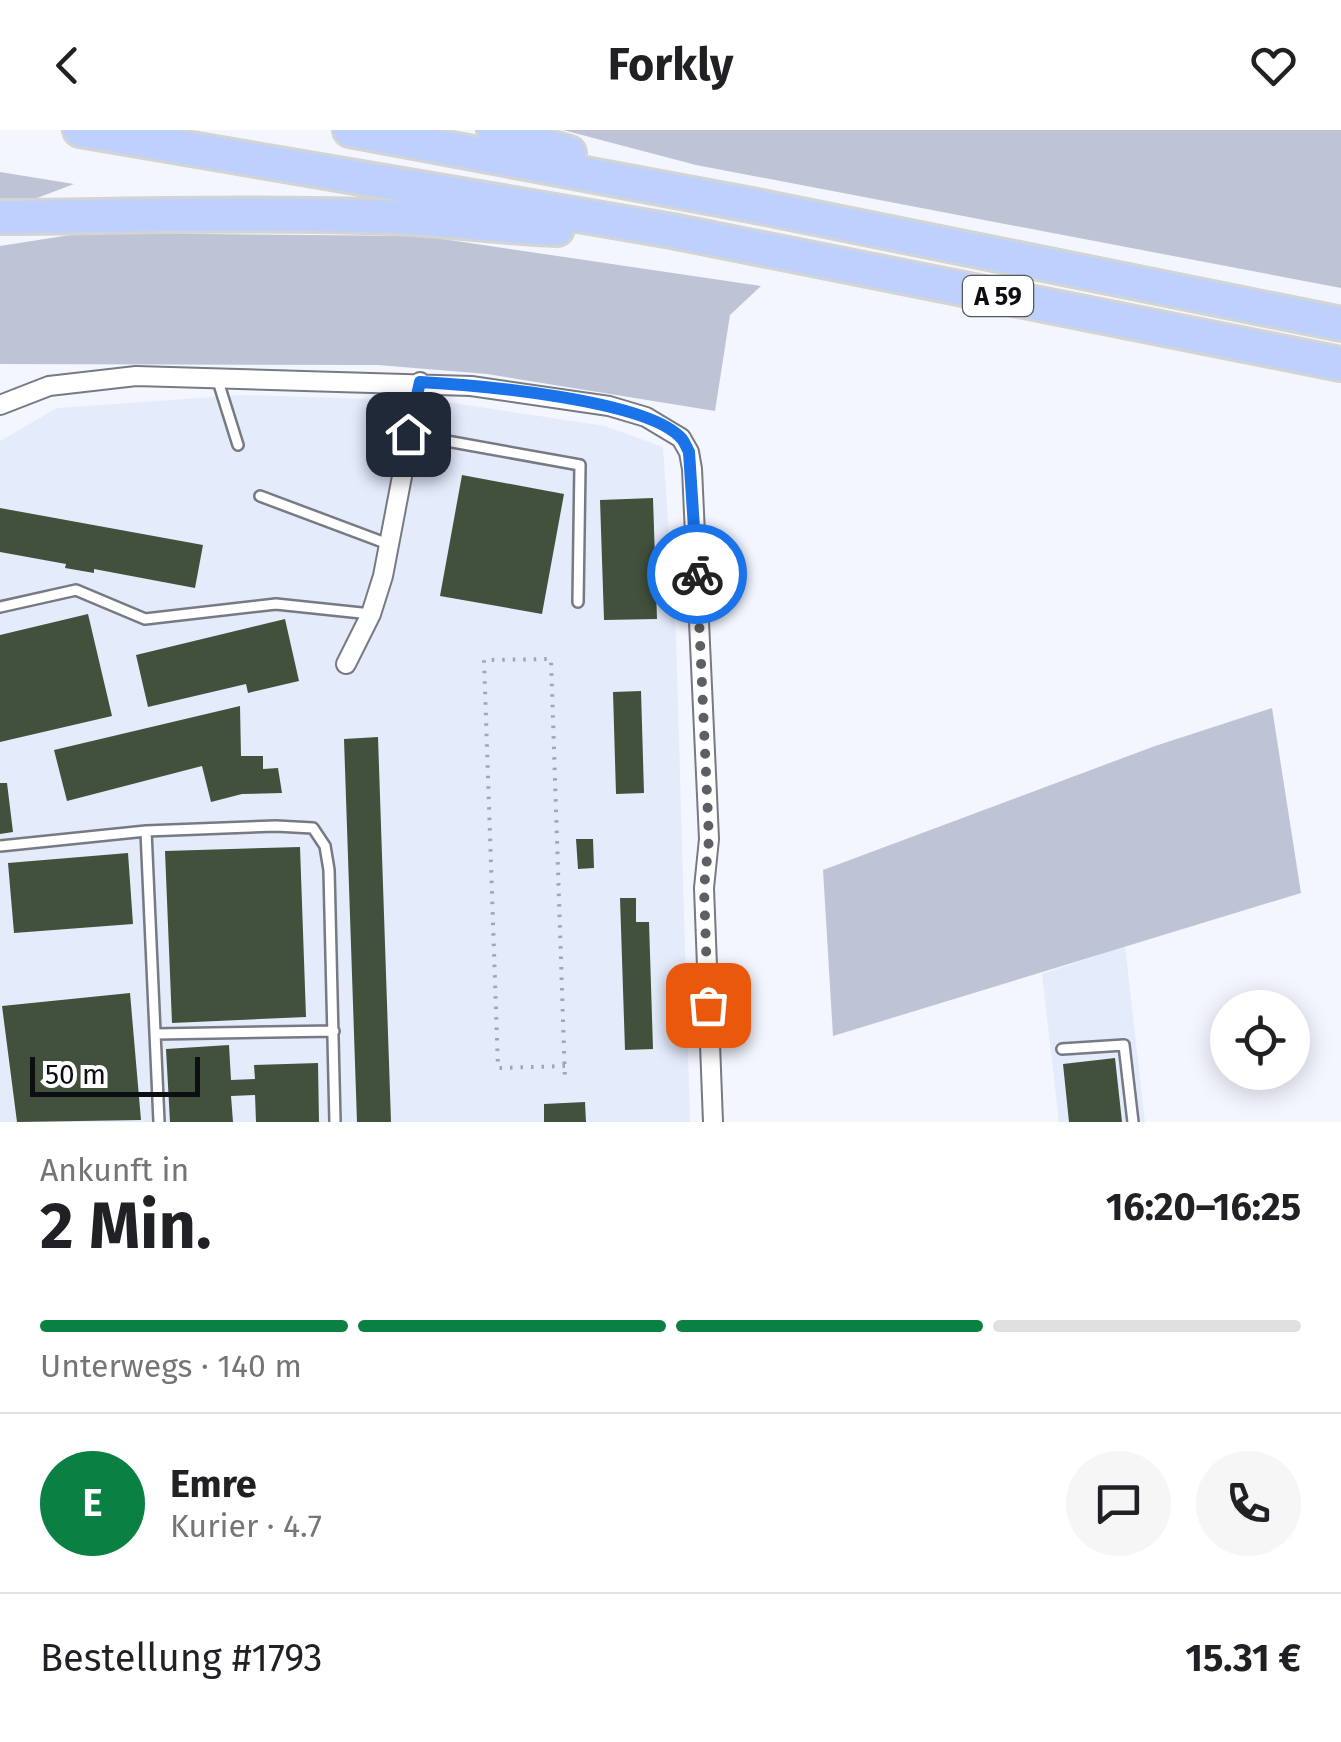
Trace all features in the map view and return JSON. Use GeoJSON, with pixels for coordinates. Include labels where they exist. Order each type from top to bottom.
{"type":"FeatureCollection","features":[{"type":"Feature","properties":{"kind":"highway","name":"A 59"},"geometry":{"type":"LineString","coordinates":[[80,130],[672,231],[1341,364]]}},
{"type":"Feature","properties":{"kind":"highway","name":"A 59"},"geometry":{"type":"LineString","coordinates":[[350,130],[751,205],[1341,324]]}},
{"type":"Feature","properties":{"kind":"highway"},"geometry":{"type":"LineString","coordinates":[[494,130],[751,205]]}},
{"type":"Feature","properties":{"kind":"highway"},"geometry":{"type":"LineString","coordinates":[[0,217],[280,214],[402,218],[486,227],[672,231]]}},
{"type":"Feature","properties":{"kind":"street"},"geometry":{"type":"LineString","coordinates":[[0,404],[49,386],[136,376],[420,382],[609,406],[664,426],[681,438],[689,452],[709,839],[704,888],[713,1122]]}},
{"type":"Feature","properties":{"kind":"street"},"geometry":{"type":"LineString","coordinates":[[346,664],[370,614],[391,545],[420,382]]}},
{"type":"Feature","properties":{"kind":"lane"},"geometry":{"type":"LineString","coordinates":[[217,378],[238,445]]}},
{"type":"Feature","properties":{"kind":"lane"},"geometry":{"type":"LineString","coordinates":[[408,434],[580,464],[578,602]]}},
{"type":"Feature","properties":{"kind":"lane"},"geometry":{"type":"LineString","coordinates":[[260,496],[391,545]]}},
{"type":"Feature","properties":{"kind":"lane"},"geometry":{"type":"LineString","coordinates":[[0,607],[76,590],[145,619],[276,604],[370,614]]}},
{"type":"Feature","properties":{"kind":"lane"},"geometry":{"type":"LineString","coordinates":[[0,846],[146,831],[312,828],[326,846],[329,870],[336,1122]]}},
{"type":"Feature","properties":{"kind":"lane"},"geometry":{"type":"LineString","coordinates":[[146,831],[159,1122]]}},
{"type":"Feature","properties":{"kind":"lane"},"geometry":{"type":"LineString","coordinates":[[156,1034],[334,1031]]}},
{"type":"Feature","properties":{"kind":"lane"},"geometry":{"type":"LineString","coordinates":[[1062,1049],[1124,1045],[1133,1122]]}},
{"type":"Feature","properties":{"kind":"path"},"geometry":{"type":"LineString","coordinates":[[564,1066],[498,1068],[484,660],[551,659],[565,1080]]}},
{"type":"Feature","properties":{"kind":"shaded area"},"geometry":{"type":"Polygon","coordinates":[[[563,130],[1341,130],[1341,288],[696,165],[563,130]]]}},
{"type":"Feature","properties":{"kind":"shaded area"},"geometry":{"type":"Polygon","coordinates":[[[0,172],[74,184],[0,212],[0,172]]]}},
{"type":"Feature","properties":{"kind":"shaded area"},"geometry":{"type":"Polygon","coordinates":[[[83,233],[422,236],[761,286],[730,315],[715,411],[487,374],[378,365],[0,364],[0,246],[83,233]]]}},
{"type":"Feature","properties":{"kind":"shaded area"},"geometry":{"type":"Polygon","coordinates":[[[242,395],[440,401],[605,426],[663,447],[676,636],[690,1122],[0,1122],[0,441],[57,408],[242,395]]]}},
{"type":"Feature","properties":{"kind":"shaded area"},"geometry":{"type":"Polygon","coordinates":[[[1272,708],[1301,893],[833,1036],[823,870],[1155,746],[1272,708]]]}},
{"type":"Feature","properties":{"kind":"shaded area"},"geometry":{"type":"Polygon","coordinates":[[[1125,946],[1145,1122],[1059,1122],[1042,974],[1125,946]]]}},
{"type":"Feature","properties":{"kind":"building"},"geometry":{"type":"Polygon","coordinates":[[[462,475],[564,494],[542,614],[440,596],[462,475]]]}},
{"type":"Feature","properties":{"kind":"building"},"geometry":{"type":"Polygon","coordinates":[[[653,498],[657,619],[604,620],[600,500],[653,498]]]}},
{"type":"Feature","properties":{"kind":"building"},"geometry":{"type":"Polygon","coordinates":[[[0,508],[203,545],[195,588],[94,569],[94,573],[65,568],[66,564],[0,552],[0,508]]]}},
{"type":"Feature","properties":{"kind":"building"},"geometry":{"type":"Polygon","coordinates":[[[88,614],[112,716],[0,742],[0,635],[88,614]]]}},
{"type":"Feature","properties":{"kind":"building"},"geometry":{"type":"Polygon","coordinates":[[[285,619],[299,681],[248,693],[246,684],[148,707],[136,655],[285,619]]]}},
{"type":"Feature","properties":{"kind":"building"},"geometry":{"type":"Polygon","coordinates":[[[641,691],[644,793],[616,794],[613,692],[641,691]]]}},
{"type":"Feature","properties":{"kind":"building"},"geometry":{"type":"Polygon","coordinates":[[[240,706],[241,756],[263,756],[263,769],[278,768],[282,793],[242,794],[211,802],[202,766],[67,801],[54,750],[240,706]]]}},
{"type":"Feature","properties":{"kind":"building"},"geometry":{"type":"Polygon","coordinates":[[[378,737],[391,1122],[357,1122],[344,739],[378,737]]]}},
{"type":"Feature","properties":{"kind":"building"},"geometry":{"type":"Polygon","coordinates":[[[0,783],[7,783],[13,832],[0,834],[0,783]]]}},
{"type":"Feature","properties":{"kind":"building"},"geometry":{"type":"Polygon","coordinates":[[[576,839],[593,839],[594,868],[578,869],[576,839]]]}},
{"type":"Feature","properties":{"kind":"building"},"geometry":{"type":"Polygon","coordinates":[[[300,847],[306,1017],[172,1023],[165,851],[300,847]]]}},
{"type":"Feature","properties":{"kind":"building"},"geometry":{"type":"Polygon","coordinates":[[[128,853],[133,924],[14,933],[8,863],[128,853]]]}},
{"type":"Feature","properties":{"kind":"building"},"geometry":{"type":"Polygon","coordinates":[[[620,898],[636,898],[636,922],[649,922],[653,1049],[625,1050],[620,898]]]}},
{"type":"Feature","properties":{"kind":"building"},"geometry":{"type":"Polygon","coordinates":[[[130,993],[141,1120],[17,1122],[2,1006],[130,993]]]}},
{"type":"Feature","properties":{"kind":"building"},"geometry":{"type":"Polygon","coordinates":[[[229,1045],[231,1080],[255,1079],[254,1065],[318,1063],[319,1122],[256,1122],[255,1095],[231,1096],[233,1122],[170,1122],[166,1049],[229,1045]]]}},
{"type":"Feature","properties":{"kind":"building"},"geometry":{"type":"Polygon","coordinates":[[[1115,1058],[1122,1122],[1069,1122],[1063,1064],[1115,1058]]]}},
{"type":"Feature","properties":{"kind":"building"},"geometry":{"type":"Polygon","coordinates":[[[585,1102],[586,1122],[544,1122],[544,1104],[585,1102]]]}},
{"type":"Feature","properties":{"kind":"way so far"},"geometry":{"type":"LineString","coordinates":[[697,574],[709,839],[704,888],[708,1005]]}},
{"type":"Feature","properties":{"kind":"route"},"geometry":{"type":"LineString","coordinates":[[408,434],[420,382],[609,406],[646,417],[681,438],[689,452],[697,574]]}}]}
